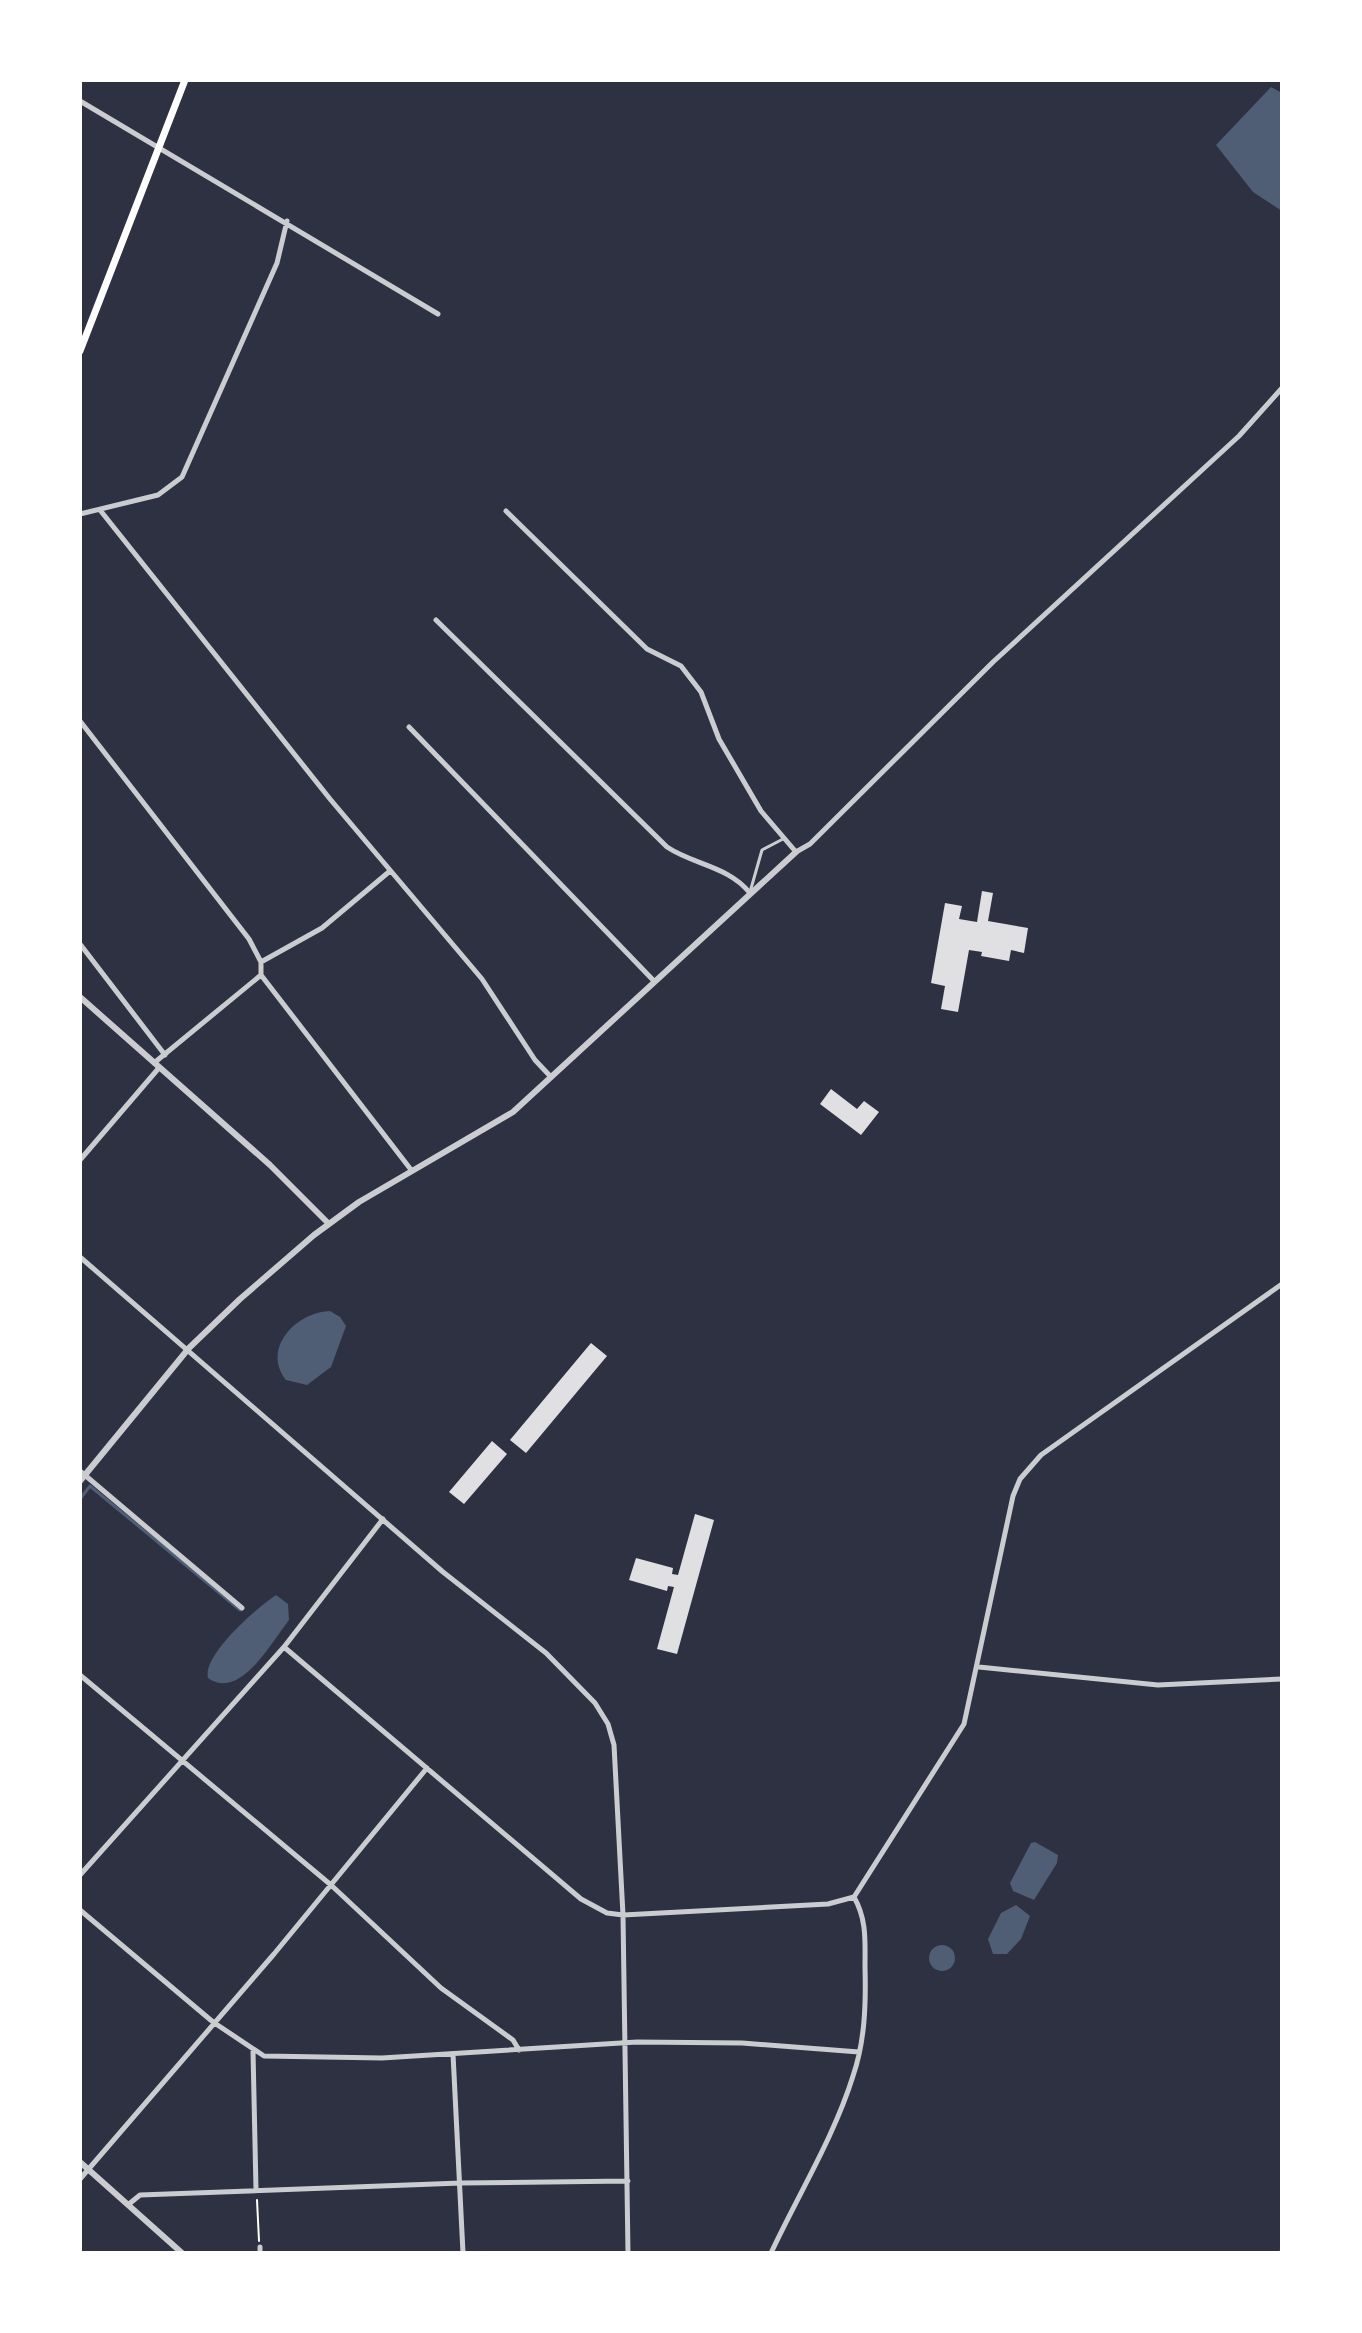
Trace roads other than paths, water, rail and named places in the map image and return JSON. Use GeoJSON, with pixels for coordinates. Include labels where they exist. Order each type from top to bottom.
{"type":"FeatureCollection","features":[{"type":"Feature","properties":{"kind":"main road"},"geometry":{"type":"LineString","coordinates":[[80,351],[185,80]]}},
{"type":"Feature","properties":{"kind":"street"},"geometry":{"type":"LineString","coordinates":[[80,101],[160,145],[438,314]]}},
{"type":"Feature","properties":{"kind":"street"},"geometry":{"type":"LineString","coordinates":[[80,514],[158,495],[182,477],[277,263],[287,221]]}},
{"type":"Feature","properties":{"kind":"street"},"geometry":{"type":"LineString","coordinates":[[242,1608],[82,1476],[189,1348],[240,1299],[329,1224],[513,1112],[552,1078],[750,893],[796,852],[810,844],[993,662],[1249,427],[1282,388]]}},
{"type":"Feature","properties":{"kind":"street"},"geometry":{"type":"LineString","coordinates":[[100,510],[390,871],[482,979],[535,1060],[552,1078]]}},
{"type":"Feature","properties":{"kind":"street"},"geometry":{"type":"LineString","coordinates":[[506,511],[647,649],[681,666],[701,692],[719,739],[761,811],[796,852]]}},
{"type":"Feature","properties":{"kind":"street"},"geometry":{"type":"LineString","coordinates":[[436,620],[667,847],[683,858],[717,868],[750,893]]}},
{"type":"Feature","properties":{"kind":"street"},"geometry":{"type":"LineString","coordinates":[[80,721],[249,939],[261,962],[261,975],[412,1171]]}},
{"type":"Feature","properties":{"kind":"street"},"geometry":{"type":"LineString","coordinates":[[409,727],[654,981]]}},
{"type":"Feature","properties":{"kind":"street"},"geometry":{"type":"LineString","coordinates":[[261,962],[322,928],[390,871]]}},
{"type":"Feature","properties":{"kind":"street"},"geometry":{"type":"LineString","coordinates":[[80,944],[165,1055]]}},
{"type":"Feature","properties":{"kind":"street"},"geometry":{"type":"LineString","coordinates":[[80,1160],[165,1055],[261,975]]}},
{"type":"Feature","properties":{"kind":"street"},"geometry":{"type":"LineString","coordinates":[[80,997],[291,1184],[329,1224]]}},
{"type":"Feature","properties":{"kind":"street"},"geometry":{"type":"LineString","coordinates":[[80,1257],[189,1348],[443,1572],[546,1653],[582,1687],[608,1724],[614,1745],[623,1915],[628,2253]]}},
{"type":"Feature","properties":{"kind":"street"},"geometry":{"type":"LineString","coordinates":[[284,1647],[581,1899],[607,1913],[623,1915],[828,1904],[854,1897],[964,1724],[979,1667],[1009,1516],[1020,1479],[1041,1455],[1282,1284]]}},
{"type":"Feature","properties":{"kind":"street"},"geometry":{"type":"LineString","coordinates":[[80,1875],[284,1647],[383,1519]]}},
{"type":"Feature","properties":{"kind":"street"},"geometry":{"type":"LineString","coordinates":[[979,1667],[1158,1685],[1282,1679]]}},
{"type":"Feature","properties":{"kind":"street"},"geometry":{"type":"LineString","coordinates":[[80,1675],[331,1885],[441,1988],[503,2032],[519,2051]]}},
{"type":"Feature","properties":{"kind":"street"},"geometry":{"type":"LineString","coordinates":[[80,2179],[427,1768]]}},
{"type":"Feature","properties":{"kind":"street"},"geometry":{"type":"LineString","coordinates":[[771,2253],[847,2092],[859,2052],[865,2015],[865,1916],[854,1897]]}},
{"type":"Feature","properties":{"kind":"street"},"geometry":{"type":"LineString","coordinates":[[80,1910],[213,2022],[253,2051],[294,2058],[453,2054],[626,2043],[742,2043],[859,2052]]}},
{"type":"Feature","properties":{"kind":"street"},"geometry":{"type":"LineString","coordinates":[[253,2051],[256,2190]]}},
{"type":"Feature","properties":{"kind":"street"},"geometry":{"type":"LineString","coordinates":[[453,2054],[463,2253]]}},
{"type":"Feature","properties":{"kind":"street"},"geometry":{"type":"LineString","coordinates":[[80,2162],[182,2253]]}},
{"type":"Feature","properties":{"kind":"street"},"geometry":{"type":"LineString","coordinates":[[129,2204],[140,2195],[461,2183],[628,2181]]}},
{"type":"Feature","properties":{"kind":"lane"},"geometry":{"type":"LineString","coordinates":[[750,893],[762,850],[783,839]]}},
{"type":"Feature","properties":{"kind":"water"},"geometry":{"type":"Polygon","coordinates":[[[1271,87],[1282,93],[1282,211],[1253,192],[1216,145],[1271,87]]]}},
{"type":"Feature","properties":{"kind":"water"},"geometry":{"type":"Polygon","coordinates":[[[330,1311],[340,1317],[346,1326],[331,1367],[307,1385],[286,1380],[279,1368],[278,1356],[286,1334],[305,1318],[330,1311]]]}},
{"type":"Feature","properties":{"kind":"water"},"geometry":{"type":"Polygon","coordinates":[[[276,1595],[288,1604],[289,1620],[264,1655],[243,1676],[232,1682],[220,1683],[208,1678],[208,1668],[222,1645],[245,1620],[276,1595]]]}},
{"type":"Feature","properties":{"kind":"water"},"geometry":{"type":"Polygon","coordinates":[[[1035,1842],[1058,1855],[1057,1863],[1034,1900],[1013,1891],[1010,1883],[1031,1843],[1035,1842]]]}},
{"type":"Feature","properties":{"kind":"water"},"geometry":{"type":"Polygon","coordinates":[[[1016,1905],[1030,1916],[1021,1939],[1007,1954],[993,1954],[988,1939],[1001,1913],[1016,1905]]]}},
{"type":"Feature","properties":{"kind":"water"},"geometry":{"type":"Polygon","coordinates":[[[942,1945],[951,1949],[955,1958],[951,1967],[942,1971],[933,1967],[929,1958],[933,1949],[942,1945]]]}},
{"type":"Feature","properties":{"kind":"waterway"},"geometry":{"type":"LineString","coordinates":[[80,1499],[90,1486],[240,1610]]}},
{"type":"Feature","properties":{"kind":"waterway"},"geometry":{"type":"LineString","coordinates":[[1280,2253],[1282,2248]]}}]}
